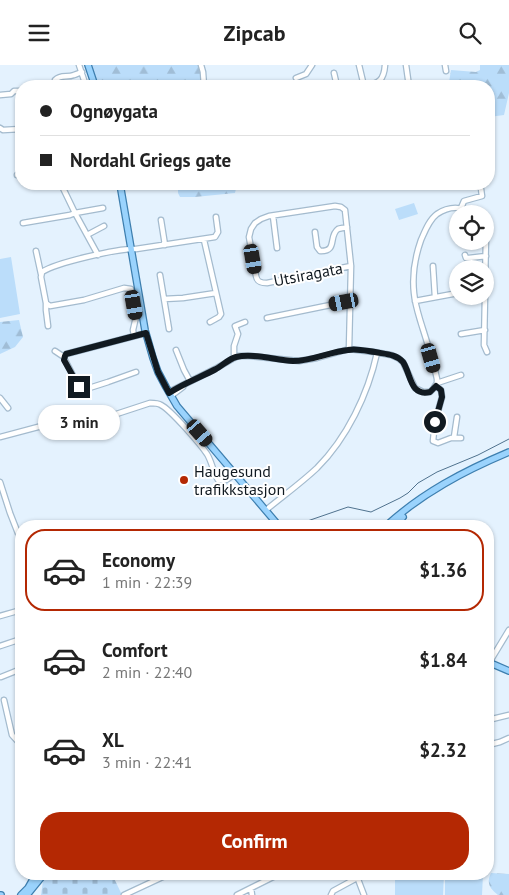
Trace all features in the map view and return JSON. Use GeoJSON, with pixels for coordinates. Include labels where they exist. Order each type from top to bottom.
{"type":"FeatureCollection","features":[{"type":"Feature","properties":{"kind":"main road"},"geometry":{"type":"LineString","coordinates":[[88,65],[93,80]]}},
{"type":"Feature","properties":{"kind":"main road"},"geometry":{"type":"LineString","coordinates":[[121,190],[146,333],[158,372],[170,394],[200,433],[274,520]]}},
{"type":"Feature","properties":{"kind":"main road"},"geometry":{"type":"LineString","coordinates":[[394,520],[442,485],[479,465],[509,452]]}},
{"type":"Feature","properties":{"kind":"main road"},"geometry":{"type":"LineString","coordinates":[[400,520],[444,488],[509,456]]}},
{"type":"Feature","properties":{"kind":"main road"},"geometry":{"type":"LineString","coordinates":[[494,665],[509,671]]}},
{"type":"Feature","properties":{"kind":"main road"},"geometry":{"type":"LineString","coordinates":[[21,895],[33,880]]}},
{"type":"Feature","properties":{"kind":"main road"},"geometry":{"type":"LineString","coordinates":[[27,895],[39,880]]}},
{"type":"Feature","properties":{"kind":"street"},"geometry":{"type":"LineString","coordinates":[[80,65],[84,80]]}},
{"type":"Feature","properties":{"kind":"street"},"geometry":{"type":"LineString","coordinates":[[200,65],[204,80]]}},
{"type":"Feature","properties":{"kind":"street"},"geometry":{"type":"LineString","coordinates":[[296,78],[306,73],[312,65]]}},
{"type":"Feature","properties":{"kind":"street"},"geometry":{"type":"LineString","coordinates":[[359,65],[363,80]]}},
{"type":"Feature","properties":{"kind":"street"},"geometry":{"type":"LineString","coordinates":[[380,80],[385,65]]}},
{"type":"Feature","properties":{"kind":"street"},"geometry":{"type":"LineString","coordinates":[[406,65],[408,80]]}},
{"type":"Feature","properties":{"kind":"street"},"geometry":{"type":"LineString","coordinates":[[445,65],[446,71]]}},
{"type":"Feature","properties":{"kind":"street"},"geometry":{"type":"LineString","coordinates":[[55,80],[59,77],[82,72]]}},
{"type":"Feature","properties":{"kind":"street"},"geometry":{"type":"LineString","coordinates":[[334,73],[335,80]]}},
{"type":"Feature","properties":{"kind":"street"},"geometry":{"type":"LineString","coordinates":[[0,95],[11,94],[15,91]]}},
{"type":"Feature","properties":{"kind":"street"},"geometry":{"type":"LineString","coordinates":[[1,131],[15,130]]}},
{"type":"Feature","properties":{"kind":"street"},"geometry":{"type":"LineString","coordinates":[[65,190],[98,255]]}},
{"type":"Feature","properties":{"kind":"street"},"geometry":{"type":"LineString","coordinates":[[462,205],[465,200],[482,196],[481,190]]}},
{"type":"Feature","properties":{"kind":"street","name":"Utsiragata"},"geometry":{"type":"LineString","coordinates":[[349,349],[350,266],[344,210],[338,206],[273,216],[258,221],[249,233],[258,281],[266,283],[350,266]]}},
{"type":"Feature","properties":{"kind":"street"},"geometry":{"type":"LineString","coordinates":[[23,223],[103,207]]}},
{"type":"Feature","properties":{"kind":"street"},"geometry":{"type":"LineString","coordinates":[[449,209],[434,216],[428,224],[417,251],[413,279],[415,301],[436,375],[436,385],[441,390],[442,397],[435,422],[433,441],[438,443],[454,437],[461,438]]}},
{"type":"Feature","properties":{"kind":"street"},"geometry":{"type":"LineString","coordinates":[[273,216],[277,247]]}},
{"type":"Feature","properties":{"kind":"street"},"geometry":{"type":"LineString","coordinates":[[41,275],[47,269],[122,249],[204,240],[215,237],[218,234],[216,217]]}},
{"type":"Feature","properties":{"kind":"street"},"geometry":{"type":"LineString","coordinates":[[161,219],[165,245]]}},
{"type":"Feature","properties":{"kind":"street"},"geometry":{"type":"LineString","coordinates":[[87,235],[104,226]]}},
{"type":"Feature","properties":{"kind":"street","name":"Utsiragata"},"geometry":{"type":"LineString","coordinates":[[315,231],[318,249],[325,251],[331,247],[338,230],[347,227]]}},
{"type":"Feature","properties":{"kind":"street"},"geometry":{"type":"LineString","coordinates":[[204,240],[221,314],[210,322]]}},
{"type":"Feature","properties":{"kind":"street"},"geometry":{"type":"LineString","coordinates":[[486,250],[486,260]]}},
{"type":"Feature","properties":{"kind":"street"},"geometry":{"type":"LineString","coordinates":[[36,251],[46,303],[48,326]]}},
{"type":"Feature","properties":{"kind":"street"},"geometry":{"type":"LineString","coordinates":[[465,255],[469,259],[486,256]]}},
{"type":"Feature","properties":{"kind":"street"},"geometry":{"type":"LineString","coordinates":[[433,266],[435,297]]}},
{"type":"Feature","properties":{"kind":"street"},"geometry":{"type":"LineString","coordinates":[[160,275],[169,329]]}},
{"type":"Feature","properties":{"kind":"street"},"geometry":{"type":"LineString","coordinates":[[46,303],[52,306],[129,288],[132,292],[136,317],[133,330],[134,336]]}},
{"type":"Feature","properties":{"kind":"street"},"geometry":{"type":"LineString","coordinates":[[164,299],[216,293]]}},
{"type":"Feature","properties":{"kind":"street"},"geometry":{"type":"LineString","coordinates":[[415,301],[449,295]]}},
{"type":"Feature","properties":{"kind":"street"},"geometry":{"type":"LineString","coordinates":[[267,318],[351,302]]}},
{"type":"Feature","properties":{"kind":"street"},"geometry":{"type":"LineString","coordinates":[[485,305],[484,345],[487,351]]}},
{"type":"Feature","properties":{"kind":"street"},"geometry":{"type":"LineString","coordinates":[[234,357],[234,346],[238,334],[235,325],[245,322]]}},
{"type":"Feature","properties":{"kind":"street"},"geometry":{"type":"LineString","coordinates":[[461,334],[485,330]]}},
{"type":"Feature","properties":{"kind":"street"},"geometry":{"type":"LineString","coordinates":[[64,357],[66,354],[146,333]]}},
{"type":"Feature","properties":{"kind":"street"},"geometry":{"type":"LineString","coordinates":[[170,394],[234,357],[250,356],[299,361],[349,349],[391,355],[398,358],[402,362],[413,385],[422,393],[430,392],[436,385],[461,375]]}},
{"type":"Feature","properties":{"kind":"street"},"geometry":{"type":"LineString","coordinates":[[176,350],[190,381]]}},
{"type":"Feature","properties":{"kind":"street"},"geometry":{"type":"LineString","coordinates":[[55,351],[64,357],[79,387],[83,390],[136,372]]}},
{"type":"Feature","properties":{"kind":"street"},"geometry":{"type":"LineString","coordinates":[[266,510],[314,470],[339,440],[348,427],[364,395],[377,353]]}},
{"type":"Feature","properties":{"kind":"street"},"geometry":{"type":"LineString","coordinates":[[0,398],[8,408]]}},
{"type":"Feature","properties":{"kind":"street"},"geometry":{"type":"LineString","coordinates":[[0,437],[55,423],[86,424],[150,403],[156,403],[168,410],[203,448],[209,457],[218,480],[226,480],[235,474]]}},
{"type":"Feature","properties":{"kind":"street"},"geometry":{"type":"LineString","coordinates":[[454,437],[458,417]]}},
{"type":"Feature","properties":{"kind":"street"},"geometry":{"type":"LineString","coordinates":[[0,482],[15,526]]}},
{"type":"Feature","properties":{"kind":"street"},"geometry":{"type":"LineString","coordinates":[[0,617],[15,612]]}},
{"type":"Feature","properties":{"kind":"street"},"geometry":{"type":"LineString","coordinates":[[494,653],[509,630]]}},
{"type":"Feature","properties":{"kind":"street"},"geometry":{"type":"LineString","coordinates":[[0,646],[15,641]]}},
{"type":"Feature","properties":{"kind":"street"},"geometry":{"type":"LineString","coordinates":[[1,677],[15,671]]}},
{"type":"Feature","properties":{"kind":"street"},"geometry":{"type":"LineString","coordinates":[[4,700],[12,735],[15,738]]}},
{"type":"Feature","properties":{"kind":"street"},"geometry":{"type":"LineString","coordinates":[[494,719],[509,715]]}},
{"type":"Feature","properties":{"kind":"street"},"geometry":{"type":"LineString","coordinates":[[494,744],[509,738]]}},
{"type":"Feature","properties":{"kind":"street"},"geometry":{"type":"LineString","coordinates":[[124,895],[156,880]]}},
{"type":"Feature","properties":{"kind":"street"},"geometry":{"type":"LineString","coordinates":[[237,895],[267,880]]}},
{"type":"Feature","properties":{"kind":"street"},"geometry":{"type":"LineString","coordinates":[[331,895],[350,880]]}},
{"type":"Feature","properties":{"kind":"street"},"geometry":{"type":"LineString","coordinates":[[358,880],[363,893]]}},
{"type":"Feature","properties":{"kind":"street"},"geometry":{"type":"LineString","coordinates":[[251,888],[252,895]]}},
{"type":"Feature","properties":{"kind":"green space"},"geometry":{"type":"Polygon","coordinates":[[[89,65],[200,65],[202,80],[92,80],[89,65]]]}},
{"type":"Feature","properties":{"kind":"green space"},"geometry":{"type":"Polygon","coordinates":[[[480,65],[509,65],[509,93],[504,115],[495,116],[495,80],[449,80],[451,70],[476,72],[480,70],[480,65]]]}},
{"type":"Feature","properties":{"kind":"green space"},"geometry":{"type":"Polygon","coordinates":[[[178,190],[236,190],[235,193],[195,197],[180,197],[178,190]]]}},
{"type":"Feature","properties":{"kind":"green space"},"geometry":{"type":"Polygon","coordinates":[[[414,203],[418,214],[399,220],[395,209],[414,203]]]}},
{"type":"Feature","properties":{"kind":"green space"},"geometry":{"type":"Polygon","coordinates":[[[11,257],[20,314],[0,318],[0,259],[11,257]]]}},
{"type":"Feature","properties":{"kind":"green space"},"geometry":{"type":"Polygon","coordinates":[[[19,320],[23,337],[15,347],[0,354],[0,322],[19,320]]]}},
{"type":"Feature","properties":{"kind":"green space"},"geometry":{"type":"Polygon","coordinates":[[[494,873],[509,874],[509,895],[498,895],[489,883],[490,880],[494,880],[494,873]]]}},
{"type":"Feature","properties":{"kind":"green space"},"geometry":{"type":"Polygon","coordinates":[[[43,880],[115,880],[122,895],[41,895],[43,880]]]}},
{"type":"Feature","properties":{"kind":"green space"},"geometry":{"type":"Polygon","coordinates":[[[395,880],[444,880],[443,895],[395,895],[395,880]]]}},
{"type":"Feature","properties":{"kind":"green space"},"geometry":{"type":"Polygon","coordinates":[[[445,880],[483,880],[482,895],[445,895],[445,880]]]}},
{"type":"Feature","properties":{"kind":"waterway"},"geometry":{"type":"LineString","coordinates":[[310,520],[348,507],[371,512],[400,498],[418,483],[437,472],[478,455],[509,439]]}},
{"type":"Feature","properties":{"kind":"place","name":"Haugesund trafikkstasjon"},"geometry":{"type":"Point","coordinates":[184,480]}},
{"type":"Feature","properties":{"kind":"route"},"geometry":{"type":"LineString","coordinates":[[79,387],[64,360],[66,354],[146,333],[158,372],[169,393],[234,357],[250,356],[299,361],[349,349],[391,355],[398,358],[402,362],[415,388],[422,393],[430,392],[436,386],[439,388],[442,397],[435,422]]}}]}
